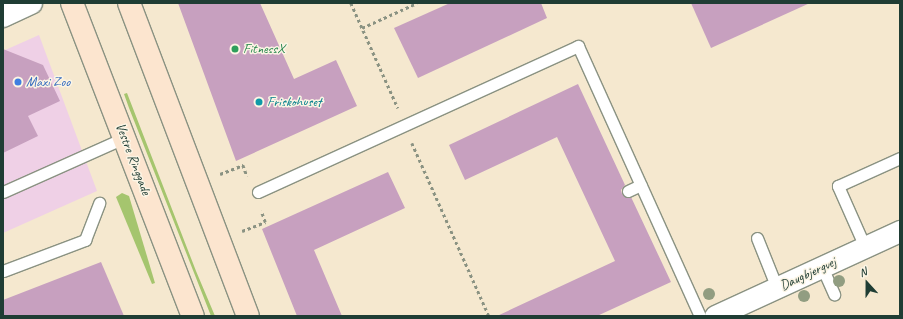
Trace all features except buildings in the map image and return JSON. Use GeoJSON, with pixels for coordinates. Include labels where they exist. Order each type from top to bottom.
{"type":"FeatureCollection","features":[{"type":"Feature","properties":{"kind":"main road","name":"Vestre Ringgade"},"geometry":{"type":"LineString","coordinates":[[72,3],[193,316]]}},
{"type":"Feature","properties":{"kind":"main road"},"geometry":{"type":"LineString","coordinates":[[129,3],[248,316]]}},
{"type":"Feature","properties":{"kind":"street"},"geometry":{"type":"LineString","coordinates":[[3,16],[31,3]]}},
{"type":"Feature","properties":{"kind":"street","name":"Daugbjergvej"},"geometry":{"type":"LineString","coordinates":[[715,316],[900,232]]}},
{"type":"Feature","properties":{"kind":"lane"},"geometry":{"type":"LineString","coordinates":[[258,192],[578,46],[700,316]]}},
{"type":"Feature","properties":{"kind":"lane"},"geometry":{"type":"LineString","coordinates":[[3,192],[124,138]]}},
{"type":"Feature","properties":{"kind":"lane"},"geometry":{"type":"LineString","coordinates":[[865,247],[838,186],[900,158]]}},
{"type":"Feature","properties":{"kind":"lane"},"geometry":{"type":"LineString","coordinates":[[628,191],[641,185]]}},
{"type":"Feature","properties":{"kind":"lane"},"geometry":{"type":"LineString","coordinates":[[3,271],[85,240],[99,203]]}},
{"type":"Feature","properties":{"kind":"lane"},"geometry":{"type":"LineString","coordinates":[[757,238],[777,288]]}},
{"type":"Feature","properties":{"kind":"lane"},"geometry":{"type":"LineString","coordinates":[[822,267],[834,294]]}},
{"type":"Feature","properties":{"kind":"path"},"geometry":{"type":"LineString","coordinates":[[351,3],[390,89]]}},
{"type":"Feature","properties":{"kind":"path"},"geometry":{"type":"LineString","coordinates":[[362,28],[417,3]]}},
{"type":"Feature","properties":{"kind":"path"},"geometry":{"type":"LineString","coordinates":[[419,159],[489,316]]}},
{"type":"Feature","properties":{"kind":"path"},"geometry":{"type":"LineString","coordinates":[[197,184],[243,165],[247,175]]}},
{"type":"Feature","properties":{"kind":"path"},"geometry":{"type":"LineString","coordinates":[[219,240],[265,222],[258,204],[258,192]]}},
{"type":"Feature","properties":{"kind":"shaded area"},"geometry":{"type":"Polygon","coordinates":[[[39,35],[97,191],[3,233],[3,51],[39,35]]]}},
{"type":"Feature","properties":{"kind":"green space"},"geometry":{"type":"Polygon","coordinates":[[[127,93],[215,316],[211,316],[129,108],[124,94],[127,93]]]}},
{"type":"Feature","properties":{"kind":"green space"},"geometry":{"type":"Polygon","coordinates":[[[122,193],[129,196],[155,283],[152,284],[116,197],[122,193]]]}},
{"type":"Feature","properties":{"kind":"place","name":"FitnessX"},"geometry":{"type":"Point","coordinates":[235,49]}},
{"type":"Feature","properties":{"kind":"place","name":"Maxi Zoo"},"geometry":{"type":"Point","coordinates":[18,82]}},
{"type":"Feature","properties":{"kind":"place","name":"Friskohuset"},"geometry":{"type":"Point","coordinates":[259,102]}}]}
